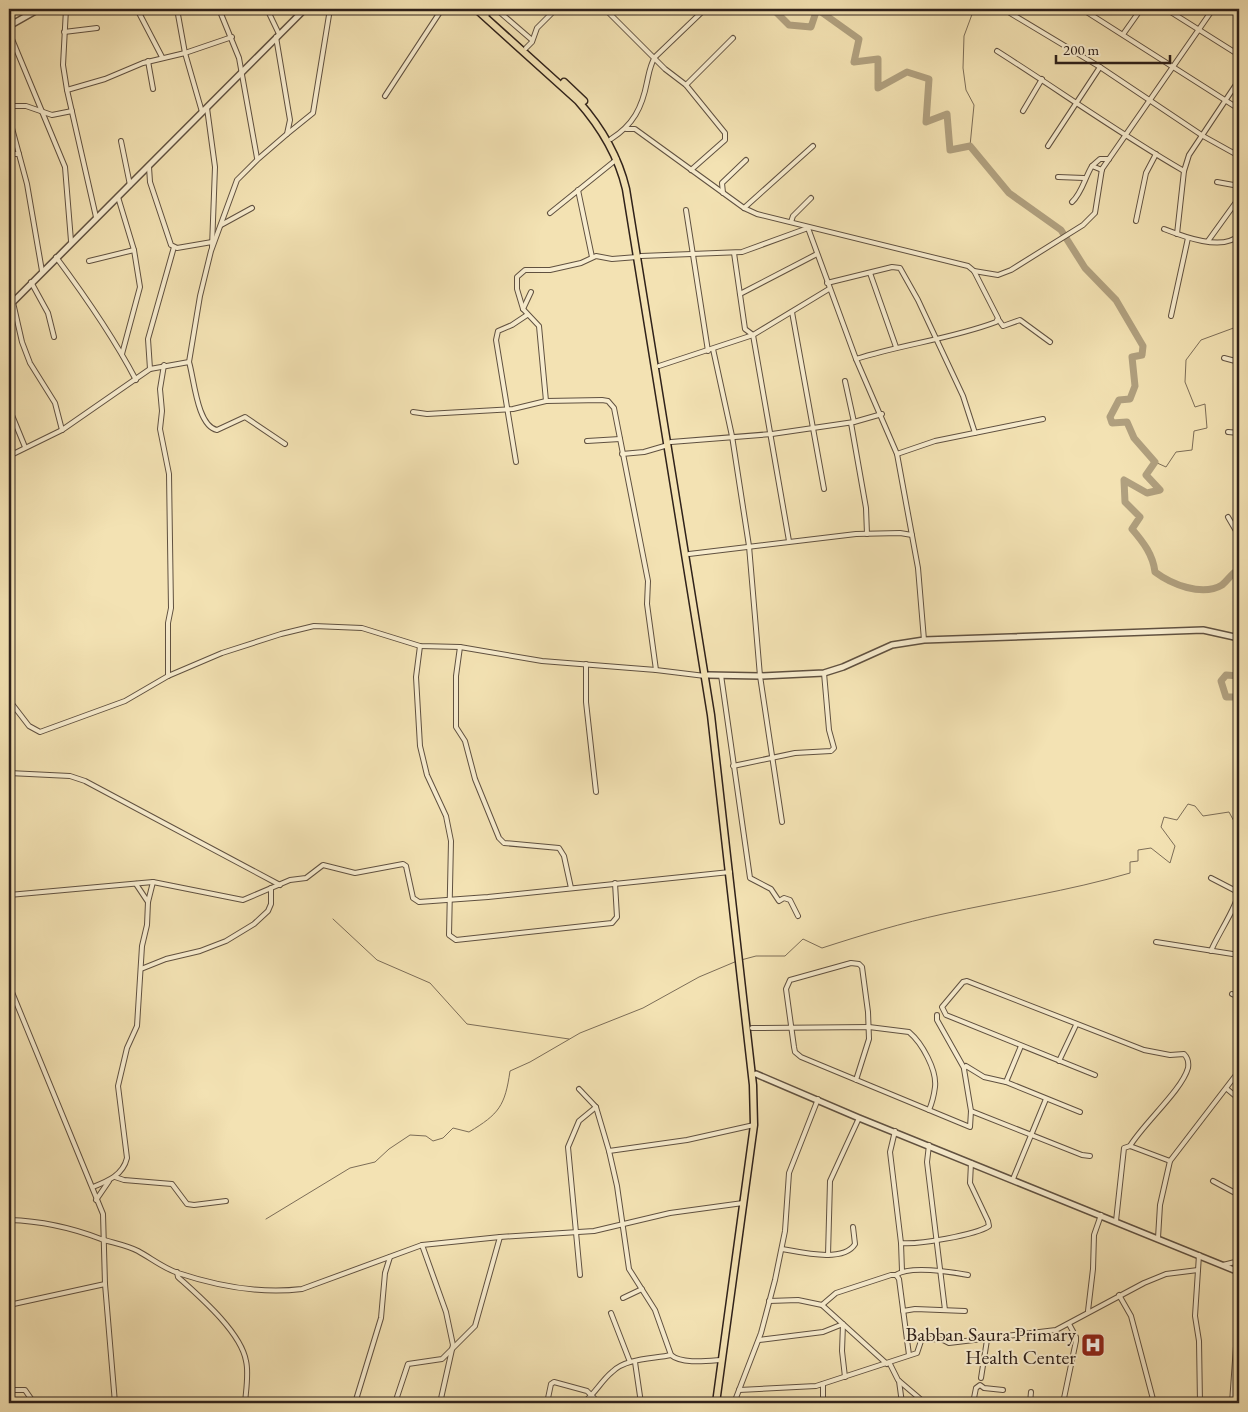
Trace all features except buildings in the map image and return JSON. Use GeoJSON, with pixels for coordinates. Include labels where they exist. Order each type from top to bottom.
{"type":"FeatureCollection","features":[{"type":"Feature","properties":{"kind":"main road"},"geometry":{"type":"LineString","coordinates":[[476,9],[578,101],[599,126],[616,159],[626,189],[639,257],[669,443]]}},
{"type":"Feature","properties":{"kind":"main road"},"geometry":{"type":"LineString","coordinates":[[485,11],[578,95],[611,139],[629,188],[707,676],[751,1057],[754,1124],[717,1403]]}},
{"type":"Feature","properties":{"kind":"main road"},"geometry":{"type":"LineString","coordinates":[[684,534],[689,554],[707,676],[752,1028],[758,1114],[754,1151],[721,1360],[717,1403]]}},
{"type":"Feature","properties":{"kind":"street"},"geometry":{"type":"LineString","coordinates":[[9,26],[38,9]]}},
{"type":"Feature","properties":{"kind":"street"},"geometry":{"type":"LineString","coordinates":[[66,9],[63,65],[79,148],[96,217]]}},
{"type":"Feature","properties":{"kind":"street"},"geometry":{"type":"LineString","coordinates":[[137,9],[162,56]]}},
{"type":"Feature","properties":{"kind":"street"},"geometry":{"type":"LineString","coordinates":[[177,9],[185,53],[204,110],[215,167],[212,251]]}},
{"type":"Feature","properties":{"kind":"street"},"geometry":{"type":"LineString","coordinates":[[219,9],[232,37],[241,70],[258,159]]}},
{"type":"Feature","properties":{"kind":"street"},"geometry":{"type":"LineString","coordinates":[[267,9],[277,35],[290,120],[287,134]]}},
{"type":"Feature","properties":{"kind":"street"},"geometry":{"type":"LineString","coordinates":[[9,306],[71,241],[149,168],[241,70],[304,9]]}},
{"type":"Feature","properties":{"kind":"street"},"geometry":{"type":"LineString","coordinates":[[285,444],[245,417],[217,430],[211,428],[198,406],[189,362],[200,296],[212,251],[238,180],[258,159],[313,113],[330,9]]}},
{"type":"Feature","properties":{"kind":"street"},"geometry":{"type":"LineString","coordinates":[[385,96],[442,9]]}},
{"type":"Feature","properties":{"kind":"street"},"geometry":{"type":"LineString","coordinates":[[485,11],[496,9],[532,40]]}},
{"type":"Feature","properties":{"kind":"street"},"geometry":{"type":"LineString","coordinates":[[526,48],[537,28],[556,9]]}},
{"type":"Feature","properties":{"kind":"street"},"geometry":{"type":"LineString","coordinates":[[605,9],[665,69],[686,86],[710,112],[726,136],[725,140],[691,170]]}},
{"type":"Feature","properties":{"kind":"street"},"geometry":{"type":"LineString","coordinates":[[611,139],[626,129],[643,102],[650,67],[655,57],[705,9]]}},
{"type":"Feature","properties":{"kind":"street"},"geometry":{"type":"LineString","coordinates":[[1082,9],[1124,33],[1239,109]]}},
{"type":"Feature","properties":{"kind":"street"},"geometry":{"type":"LineString","coordinates":[[1124,33],[1141,9]]}},
{"type":"Feature","properties":{"kind":"street"},"geometry":{"type":"LineString","coordinates":[[1166,9],[1239,55]]}},
{"type":"Feature","properties":{"kind":"street"},"geometry":{"type":"LineString","coordinates":[[626,129],[635,129],[744,208],[756,214],[962,264],[974,271],[998,275],[1011,270],[1078,229],[1094,213],[1102,170],[1147,101],[1213,9]]}},
{"type":"Feature","properties":{"kind":"street"},"geometry":{"type":"LineString","coordinates":[[1010,13],[1100,67],[1147,101],[1202,136],[1239,156]]}},
{"type":"Feature","properties":{"kind":"street"},"geometry":{"type":"LineString","coordinates":[[64,32],[97,28]]}},
{"type":"Feature","properties":{"kind":"street"},"geometry":{"type":"LineString","coordinates":[[9,32],[65,167],[71,241]]}},
{"type":"Feature","properties":{"kind":"street"},"geometry":{"type":"LineString","coordinates":[[67,90],[105,79],[162,56],[185,53],[232,37]]}},
{"type":"Feature","properties":{"kind":"street"},"geometry":{"type":"LineString","coordinates":[[686,86],[733,38]]}},
{"type":"Feature","properties":{"kind":"street"},"geometry":{"type":"LineString","coordinates":[[997,51],[1078,102],[1124,136],[1184,171]]}},
{"type":"Feature","properties":{"kind":"street"},"geometry":{"type":"LineString","coordinates":[[148,61],[154,89]]}},
{"type":"Feature","properties":{"kind":"street"},"geometry":{"type":"LineString","coordinates":[[1048,146],[1100,67]]}},
{"type":"Feature","properties":{"kind":"street"},"geometry":{"type":"LineString","coordinates":[[105,79],[107,85]]}},
{"type":"Feature","properties":{"kind":"street"},"geometry":{"type":"LineString","coordinates":[[1023,110],[1042,79]]}},
{"type":"Feature","properties":{"kind":"street"},"geometry":{"type":"LineString","coordinates":[[1177,234],[1184,171],[1189,155],[1227,101],[1239,80]]}},
{"type":"Feature","properties":{"kind":"street"},"geometry":{"type":"LineString","coordinates":[[9,106],[26,106],[44,114],[52,115],[72,111]]}},
{"type":"Feature","properties":{"kind":"street"},"geometry":{"type":"LineString","coordinates":[[9,116],[28,184],[42,271]]}},
{"type":"Feature","properties":{"kind":"street"},"geometry":{"type":"LineString","coordinates":[[121,141],[130,185]]}},
{"type":"Feature","properties":{"kind":"street"},"geometry":{"type":"LineString","coordinates":[[744,208],[813,146]]}},
{"type":"Feature","properties":{"kind":"street"},"geometry":{"type":"LineString","coordinates":[[9,154],[19,154]]}},
{"type":"Feature","properties":{"kind":"street"},"geometry":{"type":"LineString","coordinates":[[1136,221],[1146,173],[1156,154]]}},
{"type":"Feature","properties":{"kind":"street"},"geometry":{"type":"LineString","coordinates":[[550,213],[616,159]]}},
{"type":"Feature","properties":{"kind":"street"},"geometry":{"type":"LineString","coordinates":[[1072,202],[1092,166],[1100,159],[1109,159]]}},
{"type":"Feature","properties":{"kind":"street"},"geometry":{"type":"LineString","coordinates":[[723,193],[722,183],[746,160]]}},
{"type":"Feature","properties":{"kind":"street"},"geometry":{"type":"LineString","coordinates":[[1092,166],[1102,170]]}},
{"type":"Feature","properties":{"kind":"street"},"geometry":{"type":"LineString","coordinates":[[149,168],[150,182],[174,247],[148,339],[150,369]]}},
{"type":"Feature","properties":{"kind":"street"},"geometry":{"type":"LineString","coordinates":[[1058,177],[1084,178]]}},
{"type":"Feature","properties":{"kind":"street"},"geometry":{"type":"LineString","coordinates":[[1217,182],[1239,186]]}},
{"type":"Feature","properties":{"kind":"street"},"geometry":{"type":"LineString","coordinates":[[578,190],[592,257]]}},
{"type":"Feature","properties":{"kind":"street"},"geometry":{"type":"LineString","coordinates":[[118,197],[134,250],[140,290],[122,354]]}},
{"type":"Feature","properties":{"kind":"street"},"geometry":{"type":"LineString","coordinates":[[791,222],[793,216],[811,198]]}},
{"type":"Feature","properties":{"kind":"street"},"geometry":{"type":"LineString","coordinates":[[1208,241],[1239,198]]}},
{"type":"Feature","properties":{"kind":"street"},"geometry":{"type":"LineString","coordinates":[[221,225],[252,208]]}},
{"type":"Feature","properties":{"kind":"street"},"geometry":{"type":"LineString","coordinates":[[686,210],[710,350],[732,436],[749,546],[760,676],[782,822]]}},
{"type":"Feature","properties":{"kind":"street"},"geometry":{"type":"LineString","coordinates":[[546,401],[539,326],[523,309],[516,283],[520,272],[550,270],[581,263],[592,257],[639,257],[742,252],[808,228]]}},
{"type":"Feature","properties":{"kind":"street"},"geometry":{"type":"LineString","coordinates":[[808,228],[827,283],[838,304],[856,359],[882,414],[897,454],[918,568],[924,640]]}},
{"type":"Feature","properties":{"kind":"street"},"geometry":{"type":"LineString","coordinates":[[1164,229],[1188,238],[1208,241],[1230,242],[1239,235]]}},
{"type":"Feature","properties":{"kind":"street"},"geometry":{"type":"LineString","coordinates":[[1171,316],[1188,238]]}},
{"type":"Feature","properties":{"kind":"street"},"geometry":{"type":"LineString","coordinates":[[174,247],[212,242]]}},
{"type":"Feature","properties":{"kind":"street"},"geometry":{"type":"LineString","coordinates":[[89,261],[134,250]]}},
{"type":"Feature","properties":{"kind":"street"},"geometry":{"type":"LineString","coordinates":[[734,252],[745,329],[752,335],[772,434],[789,541]]}},
{"type":"Feature","properties":{"kind":"street"},"geometry":{"type":"LineString","coordinates":[[740,294],[817,254]]}},
{"type":"Feature","properties":{"kind":"street"},"geometry":{"type":"LineString","coordinates":[[56,257],[88,301],[122,354],[136,380]]}},
{"type":"Feature","properties":{"kind":"street"},"geometry":{"type":"LineString","coordinates":[[827,283],[892,268],[900,268],[963,396],[975,433]]}},
{"type":"Feature","properties":{"kind":"street"},"geometry":{"type":"LineString","coordinates":[[974,271],[1003,326],[1020,320],[1050,342]]}},
{"type":"Feature","properties":{"kind":"street"},"geometry":{"type":"LineString","coordinates":[[870,273],[896,347]]}},
{"type":"Feature","properties":{"kind":"street"},"geometry":{"type":"LineString","coordinates":[[31,282],[48,313],[54,337]]}},
{"type":"Feature","properties":{"kind":"street"},"geometry":{"type":"LineString","coordinates":[[9,285],[14,300],[22,342],[30,363],[55,403],[62,430]]}},
{"type":"Feature","properties":{"kind":"street"},"geometry":{"type":"LineString","coordinates":[[658,366],[752,335],[830,290]]}},
{"type":"Feature","properties":{"kind":"street"},"geometry":{"type":"LineString","coordinates":[[523,309],[531,292]]}},
{"type":"Feature","properties":{"kind":"street"},"geometry":{"type":"LineString","coordinates":[[792,312],[824,489]]}},
{"type":"Feature","properties":{"kind":"street"},"geometry":{"type":"LineString","coordinates":[[516,462],[496,340],[498,331],[512,325],[527,315]]}},
{"type":"Feature","properties":{"kind":"street"},"geometry":{"type":"LineString","coordinates":[[856,359],[896,347],[963,334],[996,322],[998,319]]}},
{"type":"Feature","properties":{"kind":"street"},"geometry":{"type":"LineString","coordinates":[[1224,358],[1239,362]]}},
{"type":"Feature","properties":{"kind":"street"},"geometry":{"type":"LineString","coordinates":[[9,456],[62,430],[150,369],[189,362]]}},
{"type":"Feature","properties":{"kind":"street"},"geometry":{"type":"LineString","coordinates":[[164,365],[160,389],[160,429],[169,474],[171,608],[168,623],[168,676]]}},
{"type":"Feature","properties":{"kind":"street"},"geometry":{"type":"LineString","coordinates":[[845,381],[866,508],[868,534]]}},
{"type":"Feature","properties":{"kind":"street"},"geometry":{"type":"LineString","coordinates":[[414,412],[427,414],[506,409],[526,407],[546,401],[608,401],[614,408],[648,581],[648,604],[656,670]]}},
{"type":"Feature","properties":{"kind":"street"},"geometry":{"type":"LineString","coordinates":[[9,408],[26,447]]}},
{"type":"Feature","properties":{"kind":"street"},"geometry":{"type":"LineString","coordinates":[[622,454],[644,452],[669,443],[772,434],[853,423],[870,420],[882,414]]}},
{"type":"Feature","properties":{"kind":"street"},"geometry":{"type":"LineString","coordinates":[[897,454],[935,441],[1043,420]]}},
{"type":"Feature","properties":{"kind":"street"},"geometry":{"type":"LineString","coordinates":[[1228,432],[1239,433]]}},
{"type":"Feature","properties":{"kind":"street"},"geometry":{"type":"LineString","coordinates":[[587,440],[620,440]]}},
{"type":"Feature","properties":{"kind":"street"},"geometry":{"type":"LineString","coordinates":[[1228,517],[1239,536]]}},
{"type":"Feature","properties":{"kind":"street"},"geometry":{"type":"LineString","coordinates":[[900,533],[910,526]]}},
{"type":"Feature","properties":{"kind":"street"},"geometry":{"type":"LineString","coordinates":[[689,554],[789,541],[868,534],[900,533],[912,535]]}},
{"type":"Feature","properties":{"kind":"street"},"geometry":{"type":"LineString","coordinates":[[9,700],[29,726],[40,732],[124,701],[168,676],[222,653],[280,634],[314,626],[362,628],[420,646],[460,647],[511,657],[707,676],[824,673],[892,646],[924,640],[1203,630],[1239,638]]}},
{"type":"Feature","properties":{"kind":"street"},"geometry":{"type":"LineString","coordinates":[[420,646],[416,676],[420,746],[427,775],[446,816],[452,850],[449,935],[456,940],[612,923],[616,918],[614,883]]}},
{"type":"Feature","properties":{"kind":"street"},"geometry":{"type":"LineString","coordinates":[[460,647],[456,676],[456,727],[465,741],[475,779],[499,838],[504,843],[559,848],[564,856],[571,888]]}},
{"type":"Feature","properties":{"kind":"street"},"geometry":{"type":"LineString","coordinates":[[586,664],[586,702],[596,792]]}},
{"type":"Feature","properties":{"kind":"street"},"geometry":{"type":"LineString","coordinates":[[733,766],[795,753],[831,751],[834,748],[829,730],[824,673]]}},
{"type":"Feature","properties":{"kind":"street"},"geometry":{"type":"LineString","coordinates":[[720,675],[750,878],[771,889],[779,901],[784,898],[790,900],[798,916]]}},
{"type":"Feature","properties":{"kind":"street"},"geometry":{"type":"LineString","coordinates":[[9,773],[70,776],[85,781],[280,885]]}},
{"type":"Feature","properties":{"kind":"street"},"geometry":{"type":"LineString","coordinates":[[9,895],[153,882],[237,900],[248,898],[290,880],[311,876],[323,865],[355,873],[404,864],[416,901],[450,900],[730,872]]}},
{"type":"Feature","properties":{"kind":"street"},"geometry":{"type":"LineString","coordinates":[[1211,878],[1232,888],[1239,896],[1211,951]]}},
{"type":"Feature","properties":{"kind":"street"},"geometry":{"type":"LineString","coordinates":[[93,1187],[115,1177],[125,1165],[127,1158],[118,1086],[127,1048],[137,1026],[148,902],[153,882]]}},
{"type":"Feature","properties":{"kind":"street"},"geometry":{"type":"LineString","coordinates":[[136,884],[148,902]]}},
{"type":"Feature","properties":{"kind":"street"},"geometry":{"type":"LineString","coordinates":[[141,970],[166,959],[209,948],[240,933],[254,924],[268,911],[271,904],[272,888]]}},
{"type":"Feature","properties":{"kind":"street"},"geometry":{"type":"LineString","coordinates":[[1156,942],[1239,955]]}},
{"type":"Feature","properties":{"kind":"street"},"geometry":{"type":"LineString","coordinates":[[856,1080],[868,1046],[869,1027],[863,972],[859,964],[851,964],[787,983],[794,1047],[798,1054],[856,1080],[970,1127],[971,1111],[964,1068],[937,1015]]}},
{"type":"Feature","properties":{"kind":"street"},"geometry":{"type":"LineString","coordinates":[[1095,1075],[946,1014],[942,1008],[963,982],[968,981],[1076,1025],[1144,1050],[1170,1055],[1184,1054],[1188,1058],[1189,1066],[1182,1079],[1130,1146],[1123,1150],[1116,1221]]}},
{"type":"Feature","properties":{"kind":"street"},"geometry":{"type":"LineString","coordinates":[[9,985],[93,1187],[96,1201],[103,1214],[104,1234],[102,1239],[115,1403]]}},
{"type":"Feature","properties":{"kind":"street"},"geometry":{"type":"LineString","coordinates":[[1232,994],[1239,997]]}},
{"type":"Feature","properties":{"kind":"street"},"geometry":{"type":"LineString","coordinates":[[1059,1061],[1076,1025]]}},
{"type":"Feature","properties":{"kind":"street"},"geometry":{"type":"LineString","coordinates":[[752,1028],[869,1027],[906,1030],[912,1034],[927,1059],[935,1079],[935,1087],[929,1110]]}},
{"type":"Feature","properties":{"kind":"street"},"geometry":{"type":"LineString","coordinates":[[1006,1082],[1021,1046]]}},
{"type":"Feature","properties":{"kind":"street"},"geometry":{"type":"LineString","coordinates":[[964,1068],[968,1066],[984,1077],[1006,1082],[1080,1112]]}},
{"type":"Feature","properties":{"kind":"street"},"geometry":{"type":"LineString","coordinates":[[1158,1238],[1160,1205],[1170,1161],[1239,1071]]}},
{"type":"Feature","properties":{"kind":"street"},"geometry":{"type":"LineString","coordinates":[[756,1074],[859,1118],[1239,1272]]}},
{"type":"Feature","properties":{"kind":"street"},"geometry":{"type":"LineString","coordinates":[[579,1089],[596,1108],[610,1151],[629,1269],[656,1310],[671,1354],[677,1358],[697,1361],[721,1360]]}},
{"type":"Feature","properties":{"kind":"street"},"geometry":{"type":"LineString","coordinates":[[1227,1089],[1239,1099]]}},
{"type":"Feature","properties":{"kind":"street"},"geometry":{"type":"LineString","coordinates":[[734,1403],[759,1340],[782,1249],[789,1173],[818,1099]]}},
{"type":"Feature","properties":{"kind":"street"},"geometry":{"type":"LineString","coordinates":[[1013,1179],[1046,1099]]}},
{"type":"Feature","properties":{"kind":"street"},"geometry":{"type":"LineString","coordinates":[[580,1275],[577,1231],[567,1157],[568,1147],[580,1121],[596,1108]]}},
{"type":"Feature","properties":{"kind":"street"},"geometry":{"type":"LineString","coordinates":[[971,1111],[1082,1155],[1090,1156]]}},
{"type":"Feature","properties":{"kind":"street"},"geometry":{"type":"LineString","coordinates":[[828,1254],[830,1181],[859,1118]]}},
{"type":"Feature","properties":{"kind":"street"},"geometry":{"type":"LineString","coordinates":[[610,1151],[687,1140],[754,1124]]}},
{"type":"Feature","properties":{"kind":"street"},"geometry":{"type":"LineString","coordinates":[[895,1131],[890,1152],[901,1243],[902,1271]]}},
{"type":"Feature","properties":{"kind":"street"},"geometry":{"type":"LineString","coordinates":[[929,1145],[927,1162],[945,1310]]}},
{"type":"Feature","properties":{"kind":"street"},"geometry":{"type":"LineString","coordinates":[[1130,1146],[1170,1161]]}},
{"type":"Feature","properties":{"kind":"street"},"geometry":{"type":"LineString","coordinates":[[901,1243],[936,1240],[978,1232],[989,1226],[970,1184],[971,1162]]}},
{"type":"Feature","properties":{"kind":"street"},"geometry":{"type":"LineString","coordinates":[[115,1177],[124,1180],[172,1184],[183,1201],[194,1206],[226,1201]]}},
{"type":"Feature","properties":{"kind":"street"},"geometry":{"type":"LineString","coordinates":[[96,1201],[110,1179]]}},
{"type":"Feature","properties":{"kind":"street"},"geometry":{"type":"LineString","coordinates":[[1213,1181],[1238,1193]]}},
{"type":"Feature","properties":{"kind":"street"},"geometry":{"type":"LineString","coordinates":[[9,1220],[57,1224],[138,1251],[177,1272],[244,1289],[286,1291],[302,1290],[422,1245],[500,1237],[594,1231],[686,1211],[743,1203]]}},
{"type":"Feature","properties":{"kind":"street"},"geometry":{"type":"LineString","coordinates":[[1088,1311],[1093,1269],[1094,1235],[1101,1215]]}},
{"type":"Feature","properties":{"kind":"street"},"geometry":{"type":"LineString","coordinates":[[782,1249],[813,1255],[828,1254],[854,1247],[856,1244],[853,1227]]}},
{"type":"Feature","properties":{"kind":"street"},"geometry":{"type":"LineString","coordinates":[[395,1403],[408,1364],[442,1359],[453,1345],[463,1339],[475,1326],[500,1237]]}},
{"type":"Feature","properties":{"kind":"street"},"geometry":{"type":"LineString","coordinates":[[422,1245],[446,1312],[453,1345],[440,1403]]}},
{"type":"Feature","properties":{"kind":"street"},"geometry":{"type":"LineString","coordinates":[[1199,1255],[1195,1316],[1199,1341],[1200,1403]]}},
{"type":"Feature","properties":{"kind":"street"},"geometry":{"type":"LineString","coordinates":[[356,1403],[381,1318],[385,1273],[390,1256]]}},
{"type":"Feature","properties":{"kind":"street"},"geometry":{"type":"LineString","coordinates":[[1223,1265],[1239,1261]]}},
{"type":"Feature","properties":{"kind":"street"},"geometry":{"type":"LineString","coordinates":[[739,1390],[810,1387],[823,1384],[917,1354],[922,1338],[943,1340],[949,1343],[987,1340],[1056,1330],[1119,1295],[1166,1274],[1198,1270]]}},
{"type":"Feature","properties":{"kind":"street"},"geometry":{"type":"LineString","coordinates":[[822,1305],[836,1293],[896,1275],[902,1271],[941,1271],[968,1275]]}},
{"type":"Feature","properties":{"kind":"street"},"geometry":{"type":"LineString","coordinates":[[177,1272],[178,1277],[216,1312],[243,1351],[246,1361],[245,1403]]}},
{"type":"Feature","properties":{"kind":"street"},"geometry":{"type":"LineString","coordinates":[[896,1275],[899,1279],[909,1355]]}},
{"type":"Feature","properties":{"kind":"street"},"geometry":{"type":"LineString","coordinates":[[9,1305],[105,1284]]}},
{"type":"Feature","properties":{"kind":"street"},"geometry":{"type":"LineString","coordinates":[[623,1298],[642,1289]]}},
{"type":"Feature","properties":{"kind":"street"},"geometry":{"type":"LineString","coordinates":[[1119,1295],[1131,1316],[1154,1403]]}},
{"type":"Feature","properties":{"kind":"street"},"geometry":{"type":"LineString","coordinates":[[769,1301],[798,1300],[822,1305],[889,1364],[898,1380],[902,1403]]}},
{"type":"Feature","properties":{"kind":"street"},"geometry":{"type":"LineString","coordinates":[[1232,1403],[1239,1304]]}},
{"type":"Feature","properties":{"kind":"street"},"geometry":{"type":"LineString","coordinates":[[903,1311],[915,1309],[965,1311]]}},
{"type":"Feature","properties":{"kind":"street"},"geometry":{"type":"LineString","coordinates":[[611,1313],[632,1362],[641,1403]]}},
{"type":"Feature","properties":{"kind":"street"},"geometry":{"type":"LineString","coordinates":[[9,1319],[9,1324]]}},
{"type":"Feature","properties":{"kind":"street"},"geometry":{"type":"LineString","coordinates":[[759,1340],[823,1332],[843,1324]]}},
{"type":"Feature","properties":{"kind":"street"},"geometry":{"type":"LineString","coordinates":[[843,1324],[842,1351],[845,1377]]}},
{"type":"Feature","properties":{"kind":"street"},"geometry":{"type":"LineString","coordinates":[[1063,1403],[1076,1342],[1076,1336],[1069,1324]]}},
{"type":"Feature","properties":{"kind":"street"},"geometry":{"type":"LineString","coordinates":[[981,1378],[987,1340]]}},
{"type":"Feature","properties":{"kind":"street"},"geometry":{"type":"LineString","coordinates":[[584,1403],[613,1370],[632,1362],[671,1354]]}},
{"type":"Feature","properties":{"kind":"street"},"geometry":{"type":"LineString","coordinates":[[898,1380],[925,1403]]}},
{"type":"Feature","properties":{"kind":"street"},"geometry":{"type":"LineString","coordinates":[[547,1403],[551,1384],[554,1382],[587,1391],[593,1395],[598,1403]]}},
{"type":"Feature","properties":{"kind":"street"},"geometry":{"type":"LineString","coordinates":[[823,1384],[823,1403]]}},
{"type":"Feature","properties":{"kind":"street"},"geometry":{"type":"LineString","coordinates":[[973,1403],[976,1388],[980,1385],[984,1388],[1003,1390]]}},
{"type":"Feature","properties":{"kind":"street"},"geometry":{"type":"LineString","coordinates":[[9,1390],[25,1390],[34,1403]]}},
{"type":"Feature","properties":{"kind":"street"},"geometry":{"type":"LineString","coordinates":[[1030,1403],[1031,1392]]}},
{"type":"Feature","properties":{"kind":"street"},"geometry":{"type":"LineString","coordinates":[[168,1403],[173,1401],[182,1403]]}},
{"type":"Feature","properties":{"kind":"waterway"},"geometry":{"type":"LineString","coordinates":[[773,9],[789,25],[811,27],[817,9],[859,39],[854,62],[878,59],[878,88],[907,72],[929,79],[926,122],[947,114],[950,150],[970,146],[1009,193],[1061,230],[1085,268],[1116,300],[1143,346],[1142,355],[1132,357],[1135,386],[1130,399],[1119,400],[1110,417],[1112,423],[1127,422],[1134,438],[1155,462],[1146,475],[1160,490],[1147,493],[1124,480],[1125,502],[1140,517],[1132,529],[1147,549],[1155,572],[1178,585],[1205,590],[1214,588],[1222,585],[1239,569]]}},
{"type":"Feature","properties":{"kind":"waterway"},"geometry":{"type":"LineString","coordinates":[[970,146],[974,105],[966,90],[963,68],[964,36],[974,9]]}},
{"type":"Feature","properties":{"kind":"waterway"},"geometry":{"type":"LineString","coordinates":[[1155,462],[1166,467],[1176,452],[1192,450],[1194,431],[1207,428],[1205,404],[1195,407],[1185,382],[1186,360],[1201,340],[1239,326]]}},
{"type":"Feature","properties":{"kind":"waterway"},"geometry":{"type":"LineString","coordinates":[[1239,676],[1226,675],[1221,681],[1226,697],[1239,697]]}},
{"type":"Feature","properties":{"kind":"waterway"},"geometry":{"type":"LineString","coordinates":[[741,960],[756,956],[785,956],[803,939],[822,948],[928,918],[1061,890],[1130,873],[1130,862],[1138,861],[1138,850],[1151,848],[1170,863],[1175,846],[1161,827],[1164,817],[1177,820],[1188,804],[1195,806],[1203,816],[1229,812],[1236,825],[1239,820]]}},
{"type":"Feature","properties":{"kind":"waterway"},"geometry":{"type":"LineString","coordinates":[[333,919],[377,960],[430,983],[467,1024],[569,1039]]}},
{"type":"Feature","properties":{"kind":"waterway"},"geometry":{"type":"LineString","coordinates":[[266,1219],[350,1168],[375,1162],[389,1149],[410,1135],[426,1136],[433,1141],[443,1138],[453,1128],[469,1132],[487,1120],[499,1108],[506,1093],[510,1071],[530,1062],[580,1033],[643,1008],[699,977],[737,961]]}},
{"type":"Feature","properties":{"kind":"place","name":"Babban Saura Primary Health Center"},"geometry":{"type":"Point","coordinates":[1093,1345]}}]}
